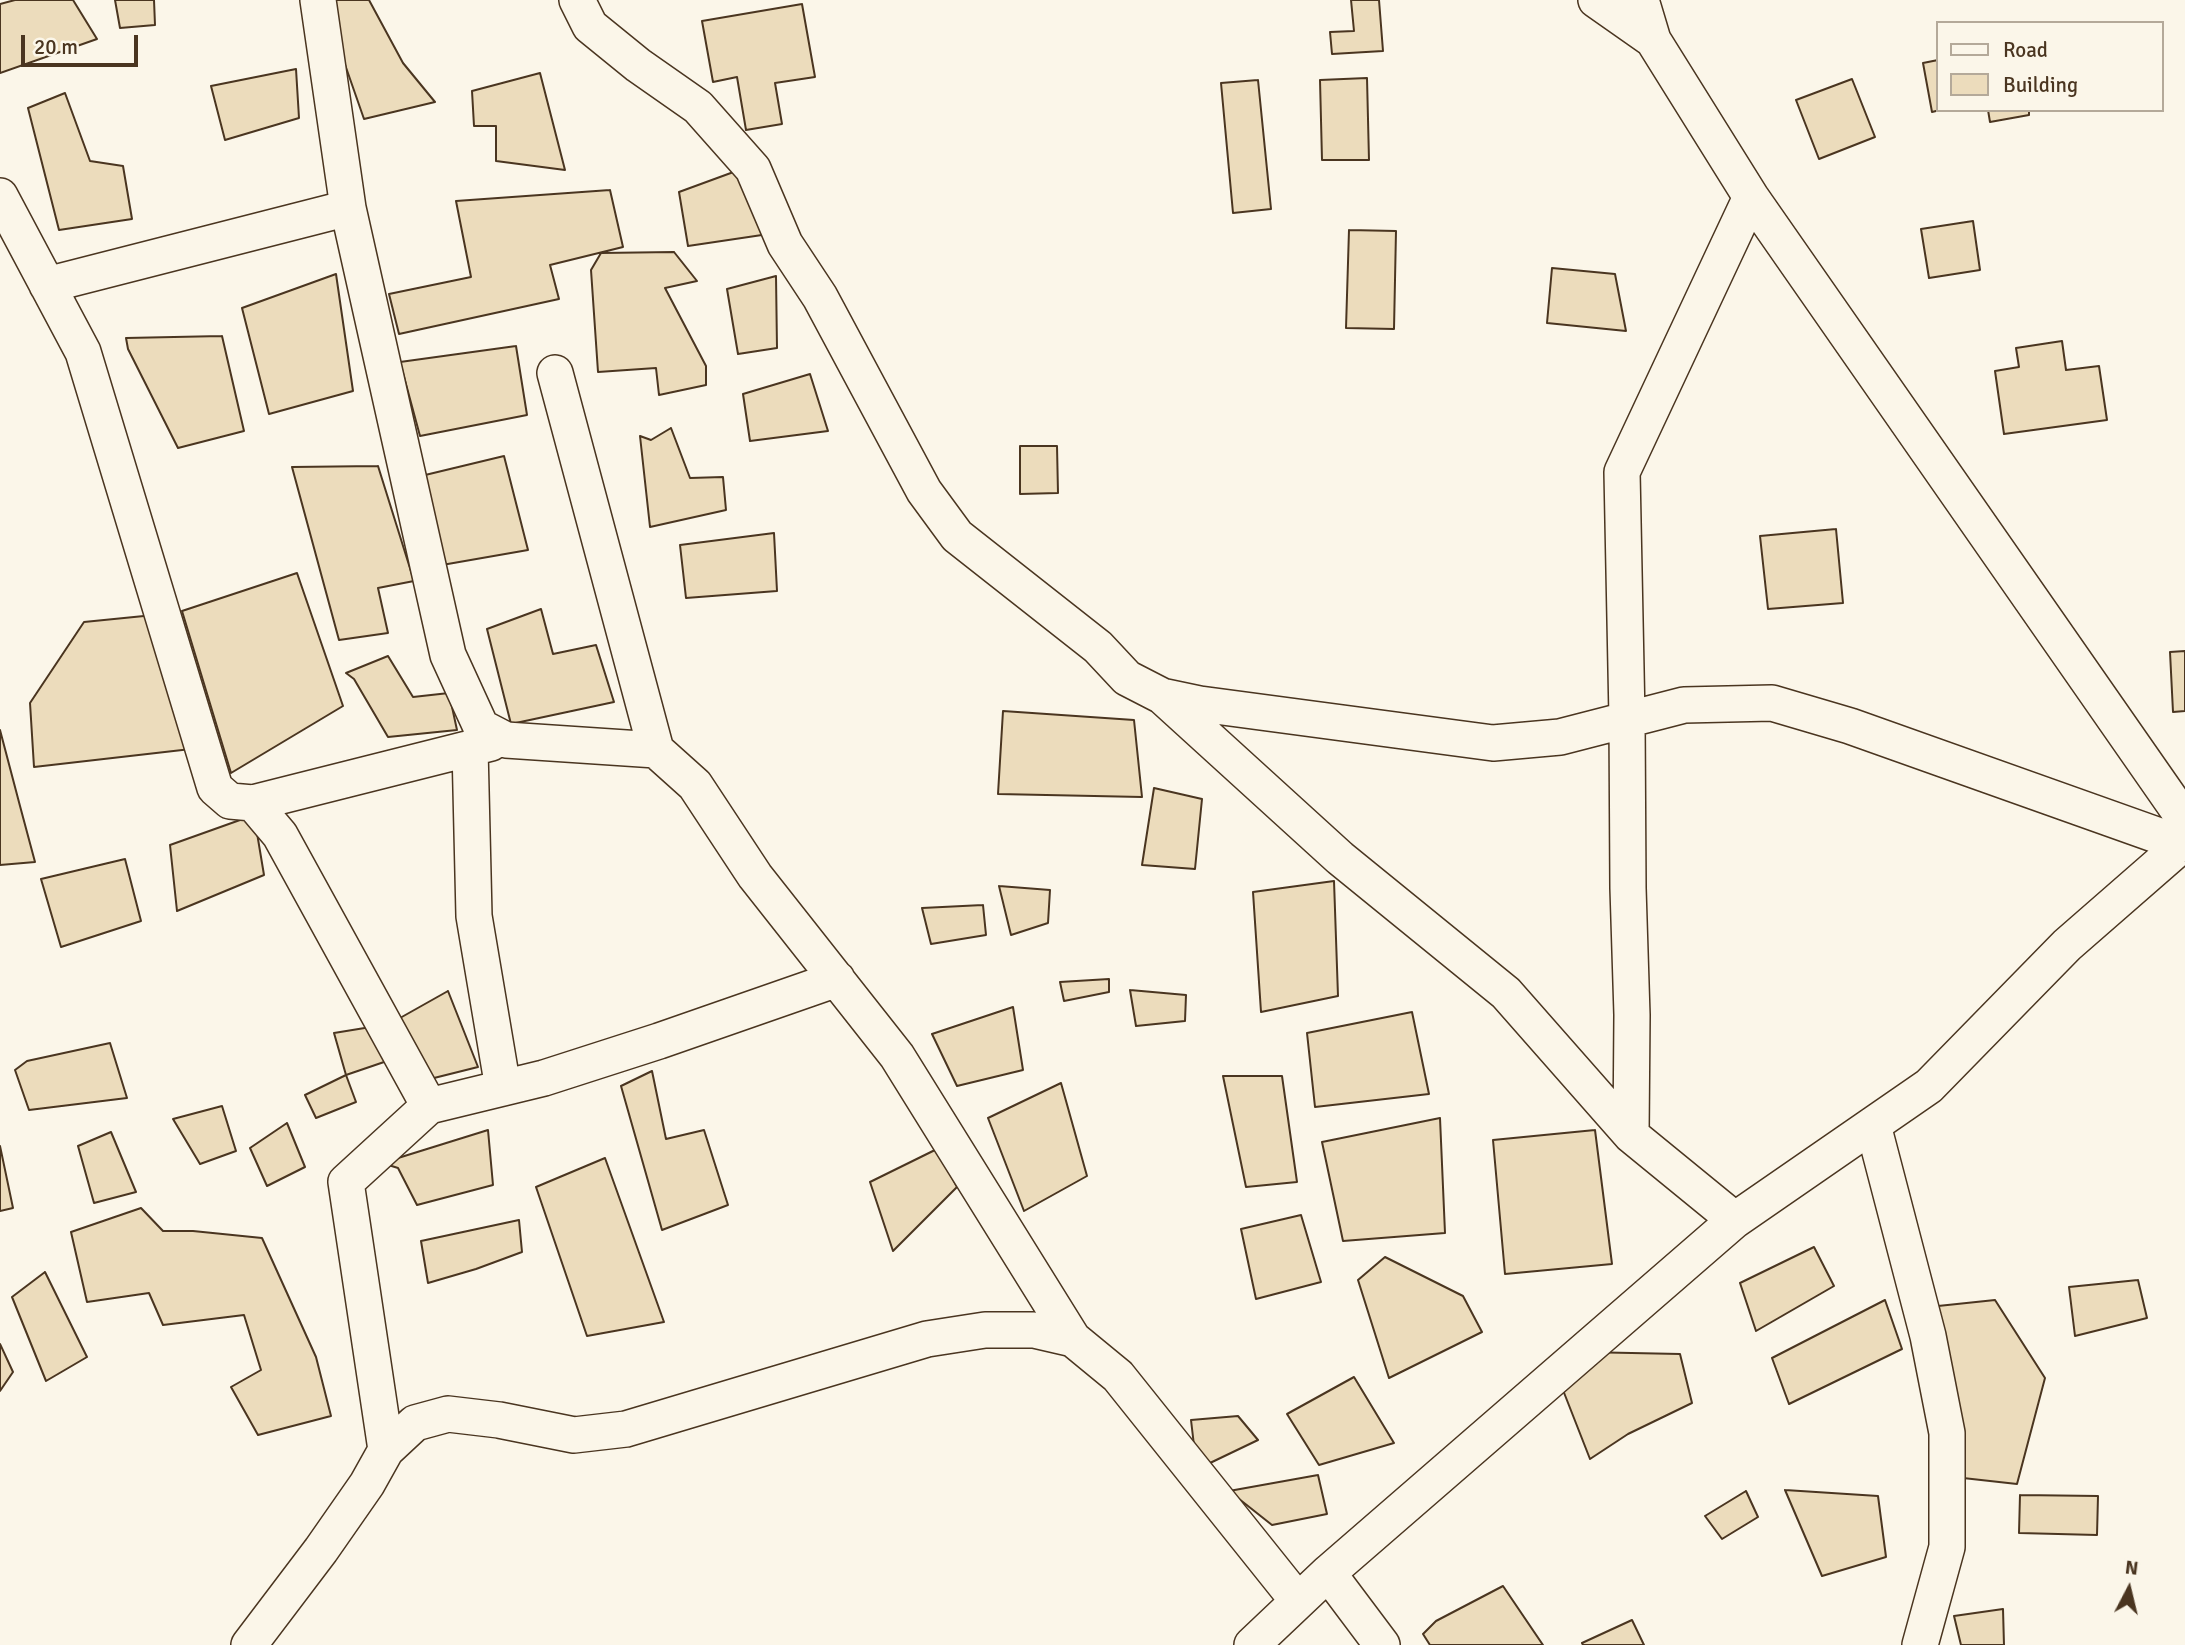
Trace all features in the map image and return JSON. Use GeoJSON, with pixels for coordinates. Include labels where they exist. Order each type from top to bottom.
{"type":"FeatureCollection","features":[{"type":"Feature","properties":{"kind":"street"},"geometry":{"type":"LineString","coordinates":[[318,0],[348,208],[448,655],[481,727],[506,740]]}},
{"type":"Feature","properties":{"kind":"street"},"geometry":{"type":"LineString","coordinates":[[577,0],[590,26],[638,65],[698,107],[753,169],[785,244],[820,297],[924,491],[957,536],[1098,647],[1127,678],[1162,696],[1340,858],[1506,993],[1631,1135],[1735,1220]]}},
{"type":"Feature","properties":{"kind":"street"},"geometry":{"type":"LineString","coordinates":[[1596,0],[1653,40]]}},
{"type":"Feature","properties":{"kind":"street"},"geometry":{"type":"LineString","coordinates":[[1641,0],[1653,40],[1751,197],[2184,835]]}},
{"type":"Feature","properties":{"kind":"street"},"geometry":{"type":"LineString","coordinates":[[0,196],[83,352],[215,788],[230,801],[253,803],[506,740],[656,750]]}},
{"type":"Feature","properties":{"kind":"street"},"geometry":{"type":"LineString","coordinates":[[1631,1135],[1632,1015],[1622,472],[1751,197]]}},
{"type":"Feature","properties":{"kind":"street"},"geometry":{"type":"LineString","coordinates":[[47,285],[348,208]]}},
{"type":"Feature","properties":{"kind":"street"},"geometry":{"type":"LineString","coordinates":[[555,373],[656,750],[695,785],[755,876],[897,1056],[1073,1339],[1118,1376],[1298,1601]]}},
{"type":"Feature","properties":{"kind":"street"},"geometry":{"type":"LineString","coordinates":[[1162,696],[1200,704],[1493,743],[1560,737],[1684,705],[1772,703],[2184,835]]}},
{"type":"Feature","properties":{"kind":"street"},"geometry":{"type":"LineString","coordinates":[[470,748],[474,916],[503,1088]]}},
{"type":"Feature","properties":{"kind":"street"},"geometry":{"type":"LineString","coordinates":[[253,803],[280,835],[429,1106]]}},
{"type":"Feature","properties":{"kind":"street"},"geometry":{"type":"LineString","coordinates":[[1251,1645],[1328,1573],[1735,1220],[1929,1087],[2067,945],[2184,835]]}},
{"type":"Feature","properties":{"kind":"street"},"geometry":{"type":"LineString","coordinates":[[386,1450],[346,1182],[429,1106],[544,1078],[837,979]]}},
{"type":"Feature","properties":{"kind":"street"},"geometry":{"type":"LineString","coordinates":[[1873,1125],[1928,1336],[1947,1433],[1947,1547],[1920,1645]]}},
{"type":"Feature","properties":{"kind":"street"},"geometry":{"type":"LineString","coordinates":[[249,1645],[321,1550],[367,1484],[386,1450],[415,1423],[448,1414],[499,1420],[574,1435],[626,1429],[927,1339],[985,1330],[1034,1330],[1073,1339]]}},
{"type":"Feature","properties":{"kind":"street"},"geometry":{"type":"LineString","coordinates":[[1328,1573],[1382,1645]]}},
{"type":"Feature","properties":{"kind":"building"},"geometry":{"type":"Polygon","coordinates":[[[15,0],[73,0],[97,39],[0,73],[0,4],[15,0]]]}},
{"type":"Feature","properties":{"kind":"building"},"geometry":{"type":"Polygon","coordinates":[[[115,0],[154,0],[155,25],[120,28],[115,0]]]}},
{"type":"Feature","properties":{"kind":"building"},"geometry":{"type":"Polygon","coordinates":[[[334,0],[369,0],[403,63],[435,102],[364,119],[342,56],[334,0]]]}},
{"type":"Feature","properties":{"kind":"building"},"geometry":{"type":"Polygon","coordinates":[[[1351,0],[1379,0],[1383,51],[1332,54],[1330,32],[1354,31],[1351,0]]]}},
{"type":"Feature","properties":{"kind":"building"},"geometry":{"type":"Polygon","coordinates":[[[802,4],[815,77],[775,83],[782,124],[746,130],[737,77],[713,82],[702,21],[802,4]]]}},
{"type":"Feature","properties":{"kind":"building"},"geometry":{"type":"Polygon","coordinates":[[[1937,60],[1937,111],[1932,112],[1923,63],[1937,60]]]}},
{"type":"Feature","properties":{"kind":"building"},"geometry":{"type":"Polygon","coordinates":[[[296,69],[299,118],[225,140],[211,86],[296,69]]]}},
{"type":"Feature","properties":{"kind":"building"},"geometry":{"type":"Polygon","coordinates":[[[540,73],[565,170],[496,161],[496,126],[474,126],[472,91],[540,73]]]}},
{"type":"Feature","properties":{"kind":"building"},"geometry":{"type":"Polygon","coordinates":[[[1367,78],[1369,160],[1322,160],[1320,80],[1367,78]]]}},
{"type":"Feature","properties":{"kind":"building"},"geometry":{"type":"Polygon","coordinates":[[[1852,79],[1875,137],[1819,159],[1796,100],[1852,79]]]}},
{"type":"Feature","properties":{"kind":"building"},"geometry":{"type":"Polygon","coordinates":[[[1258,80],[1271,209],[1233,213],[1221,83],[1258,80]]]}},
{"type":"Feature","properties":{"kind":"building"},"geometry":{"type":"Polygon","coordinates":[[[65,93],[90,161],[123,166],[132,219],[59,230],[28,108],[65,93]]]}},
{"type":"Feature","properties":{"kind":"building"},"geometry":{"type":"Polygon","coordinates":[[[1988,112],[2029,112],[2029,115],[1990,122],[1988,112]]]}},
{"type":"Feature","properties":{"kind":"building"},"geometry":{"type":"Polygon","coordinates":[[[739,170],[762,235],[688,246],[679,192],[739,170]]]}},
{"type":"Feature","properties":{"kind":"building"},"geometry":{"type":"Polygon","coordinates":[[[610,190],[623,247],[550,265],[559,299],[399,334],[389,294],[471,277],[456,201],[610,190]]]}},
{"type":"Feature","properties":{"kind":"building"},"geometry":{"type":"Polygon","coordinates":[[[1973,221],[1980,270],[1929,278],[1921,229],[1973,221]]]}},
{"type":"Feature","properties":{"kind":"building"},"geometry":{"type":"Polygon","coordinates":[[[1349,230],[1396,231],[1394,329],[1346,328],[1349,230]]]}},
{"type":"Feature","properties":{"kind":"building"},"geometry":{"type":"Polygon","coordinates":[[[674,252],[697,281],[665,288],[706,366],[706,385],[659,395],[656,368],[598,372],[591,270],[601,253],[674,252]]]}},
{"type":"Feature","properties":{"kind":"building"},"geometry":{"type":"Polygon","coordinates":[[[1552,268],[1615,274],[1626,331],[1547,323],[1552,268]]]}},
{"type":"Feature","properties":{"kind":"building"},"geometry":{"type":"Polygon","coordinates":[[[336,274],[353,391],[269,414],[242,308],[336,274]]]}},
{"type":"Feature","properties":{"kind":"building"},"geometry":{"type":"Polygon","coordinates":[[[776,276],[777,348],[738,354],[727,289],[776,276]]]}},
{"type":"Feature","properties":{"kind":"building"},"geometry":{"type":"Polygon","coordinates":[[[222,336],[244,431],[178,448],[128,349],[126,338],[222,336]]]}},
{"type":"Feature","properties":{"kind":"building"},"geometry":{"type":"Polygon","coordinates":[[[2062,341],[2066,370],[2099,366],[2107,420],[2004,434],[1995,371],[2019,367],[2016,348],[2062,341]]]}},
{"type":"Feature","properties":{"kind":"building"},"geometry":{"type":"Polygon","coordinates":[[[516,346],[527,415],[420,436],[400,362],[516,346]]]}},
{"type":"Feature","properties":{"kind":"building"},"geometry":{"type":"Polygon","coordinates":[[[810,374],[828,431],[750,441],[743,394],[810,374]]]}},
{"type":"Feature","properties":{"kind":"building"},"geometry":{"type":"Polygon","coordinates":[[[671,428],[690,478],[723,477],[726,510],[650,527],[640,436],[651,440],[671,428]]]}},
{"type":"Feature","properties":{"kind":"building"},"geometry":{"type":"Polygon","coordinates":[[[1020,446],[1057,446],[1058,493],[1020,494],[1020,446]]]}},
{"type":"Feature","properties":{"kind":"building"},"geometry":{"type":"Polygon","coordinates":[[[504,456],[528,550],[442,565],[421,476],[504,456]]]}},
{"type":"Feature","properties":{"kind":"building"},"geometry":{"type":"Polygon","coordinates":[[[378,466],[414,581],[378,588],[388,633],[339,640],[292,467],[378,466]]]}},
{"type":"Feature","properties":{"kind":"building"},"geometry":{"type":"Polygon","coordinates":[[[1836,529],[1843,603],[1768,609],[1760,536],[1836,529]]]}},
{"type":"Feature","properties":{"kind":"building"},"geometry":{"type":"Polygon","coordinates":[[[774,533],[777,591],[686,598],[680,545],[774,533]]]}},
{"type":"Feature","properties":{"kind":"building"},"geometry":{"type":"Polygon","coordinates":[[[297,573],[343,706],[231,773],[182,611],[297,573]]]}},
{"type":"Feature","properties":{"kind":"building"},"geometry":{"type":"Polygon","coordinates":[[[541,609],[553,654],[596,645],[614,702],[511,724],[487,629],[541,609]]]}},
{"type":"Feature","properties":{"kind":"building"},"geometry":{"type":"Polygon","coordinates":[[[154,615],[191,749],[34,767],[30,703],[84,622],[154,615]]]}},
{"type":"Feature","properties":{"kind":"building"},"geometry":{"type":"Polygon","coordinates":[[[2185,651],[2185,711],[2173,712],[2170,652],[2185,651]]]}},
{"type":"Feature","properties":{"kind":"building"},"geometry":{"type":"Polygon","coordinates":[[[388,656],[413,697],[449,693],[457,730],[388,737],[354,679],[346,673],[388,656]]]}},
{"type":"Feature","properties":{"kind":"building"},"geometry":{"type":"Polygon","coordinates":[[[1003,711],[1134,720],[1142,797],[998,794],[1003,711]]]}},
{"type":"Feature","properties":{"kind":"building"},"geometry":{"type":"Polygon","coordinates":[[[0,730],[20,806],[35,862],[0,865],[0,730]]]}},
{"type":"Feature","properties":{"kind":"building"},"geometry":{"type":"Polygon","coordinates":[[[1154,788],[1202,799],[1195,869],[1142,865],[1154,788]]]}},
{"type":"Feature","properties":{"kind":"building"},"geometry":{"type":"Polygon","coordinates":[[[254,815],[264,875],[177,911],[170,845],[254,815]]]}},
{"type":"Feature","properties":{"kind":"building"},"geometry":{"type":"Polygon","coordinates":[[[125,859],[141,921],[61,947],[41,879],[125,859]]]}},
{"type":"Feature","properties":{"kind":"building"},"geometry":{"type":"Polygon","coordinates":[[[1334,881],[1338,996],[1261,1012],[1253,892],[1334,881]]]}},
{"type":"Feature","properties":{"kind":"building"},"geometry":{"type":"Polygon","coordinates":[[[999,886],[1050,890],[1048,923],[1011,935],[999,886]]]}},
{"type":"Feature","properties":{"kind":"building"},"geometry":{"type":"Polygon","coordinates":[[[983,905],[986,935],[931,944],[922,908],[983,905]]]}},
{"type":"Feature","properties":{"kind":"building"},"geometry":{"type":"Polygon","coordinates":[[[1109,979],[1109,992],[1064,1001],[1060,982],[1109,979]]]}},
{"type":"Feature","properties":{"kind":"building"},"geometry":{"type":"Polygon","coordinates":[[[1130,990],[1186,995],[1185,1021],[1136,1026],[1130,990]]]}},
{"type":"Feature","properties":{"kind":"building"},"geometry":{"type":"Polygon","coordinates":[[[448,991],[478,1067],[426,1080],[400,1018],[448,991]]]}},
{"type":"Feature","properties":{"kind":"building"},"geometry":{"type":"Polygon","coordinates":[[[1013,1007],[1023,1070],[957,1086],[932,1034],[1013,1007]]]}},
{"type":"Feature","properties":{"kind":"building"},"geometry":{"type":"Polygon","coordinates":[[[1412,1012],[1429,1094],[1315,1107],[1307,1033],[1412,1012]]]}},
{"type":"Feature","properties":{"kind":"building"},"geometry":{"type":"Polygon","coordinates":[[[377,1026],[387,1061],[346,1075],[334,1033],[377,1026]]]}},
{"type":"Feature","properties":{"kind":"building"},"geometry":{"type":"Polygon","coordinates":[[[110,1043],[127,1098],[29,1110],[15,1070],[27,1061],[110,1043]]]}},
{"type":"Feature","properties":{"kind":"building"},"geometry":{"type":"Polygon","coordinates":[[[652,1071],[666,1139],[704,1130],[728,1205],[662,1230],[621,1086],[652,1071]]]}},
{"type":"Feature","properties":{"kind":"building"},"geometry":{"type":"Polygon","coordinates":[[[346,1075],[356,1102],[316,1118],[305,1095],[346,1075]]]}},
{"type":"Feature","properties":{"kind":"building"},"geometry":{"type":"Polygon","coordinates":[[[1223,1076],[1282,1076],[1297,1182],[1246,1187],[1223,1076]]]}},
{"type":"Feature","properties":{"kind":"building"},"geometry":{"type":"Polygon","coordinates":[[[1061,1083],[1087,1176],[1024,1211],[988,1118],[1061,1083]]]}},
{"type":"Feature","properties":{"kind":"building"},"geometry":{"type":"Polygon","coordinates":[[[222,1106],[236,1151],[200,1164],[173,1119],[222,1106]]]}},
{"type":"Feature","properties":{"kind":"building"},"geometry":{"type":"Polygon","coordinates":[[[1440,1118],[1445,1233],[1343,1241],[1322,1142],[1440,1118]]]}},
{"type":"Feature","properties":{"kind":"building"},"geometry":{"type":"Polygon","coordinates":[[[287,1123],[305,1167],[267,1186],[250,1148],[287,1123]]]}},
{"type":"Feature","properties":{"kind":"building"},"geometry":{"type":"Polygon","coordinates":[[[488,1130],[493,1185],[417,1205],[398,1168],[382,1163],[488,1130]]]}},
{"type":"Feature","properties":{"kind":"building"},"geometry":{"type":"Polygon","coordinates":[[[1595,1130],[1612,1264],[1505,1274],[1493,1140],[1595,1130]]]}},
{"type":"Feature","properties":{"kind":"building"},"geometry":{"type":"Polygon","coordinates":[[[111,1132],[136,1192],[94,1203],[78,1146],[111,1132]]]}},
{"type":"Feature","properties":{"kind":"building"},"geometry":{"type":"Polygon","coordinates":[[[0,1146],[13,1208],[0,1211],[0,1146]]]}},
{"type":"Feature","properties":{"kind":"building"},"geometry":{"type":"Polygon","coordinates":[[[937,1149],[957,1187],[893,1251],[870,1182],[937,1149]]]}},
{"type":"Feature","properties":{"kind":"building"},"geometry":{"type":"Polygon","coordinates":[[[605,1158],[664,1322],[587,1336],[536,1187],[605,1158]]]}},
{"type":"Feature","properties":{"kind":"building"},"geometry":{"type":"Polygon","coordinates":[[[141,1208],[163,1231],[193,1231],[262,1238],[316,1357],[331,1416],[258,1435],[231,1387],[261,1370],[244,1315],[163,1325],[149,1293],[87,1302],[71,1232],[141,1208]]]}},
{"type":"Feature","properties":{"kind":"building"},"geometry":{"type":"Polygon","coordinates":[[[1301,1215],[1321,1282],[1256,1299],[1241,1229],[1301,1215]]]}},
{"type":"Feature","properties":{"kind":"building"},"geometry":{"type":"Polygon","coordinates":[[[519,1220],[522,1252],[428,1283],[421,1241],[519,1220]]]}},
{"type":"Feature","properties":{"kind":"building"},"geometry":{"type":"Polygon","coordinates":[[[1814,1247],[1834,1286],[1756,1331],[1740,1283],[1814,1247]]]}},
{"type":"Feature","properties":{"kind":"building"},"geometry":{"type":"Polygon","coordinates":[[[1385,1257],[1463,1296],[1482,1332],[1389,1378],[1358,1280],[1385,1257]]]}},
{"type":"Feature","properties":{"kind":"building"},"geometry":{"type":"Polygon","coordinates":[[[45,1272],[87,1357],[46,1381],[12,1297],[45,1272]]]}},
{"type":"Feature","properties":{"kind":"building"},"geometry":{"type":"Polygon","coordinates":[[[2138,1280],[2147,1318],[2075,1336],[2069,1287],[2138,1280]]]}},
{"type":"Feature","properties":{"kind":"building"},"geometry":{"type":"Polygon","coordinates":[[[1885,1300],[1902,1349],[1789,1404],[1772,1358],[1885,1300]]]}},
{"type":"Feature","properties":{"kind":"building"},"geometry":{"type":"Polygon","coordinates":[[[1995,1300],[2045,1378],[2017,1484],[1963,1478],[1938,1306],[1995,1300]]]}},
{"type":"Feature","properties":{"kind":"building"},"geometry":{"type":"Polygon","coordinates":[[[0,1344],[13,1372],[0,1391],[0,1344]]]}},
{"type":"Feature","properties":{"kind":"building"},"geometry":{"type":"Polygon","coordinates":[[[1583,1352],[1680,1354],[1692,1403],[1628,1434],[1590,1459],[1561,1385],[1583,1352]]]}},
{"type":"Feature","properties":{"kind":"building"},"geometry":{"type":"Polygon","coordinates":[[[1354,1377],[1394,1443],[1319,1465],[1287,1414],[1354,1377]]]}},
{"type":"Feature","properties":{"kind":"building"},"geometry":{"type":"Polygon","coordinates":[[[1238,1416],[1258,1440],[1210,1463],[1195,1454],[1191,1420],[1238,1416]]]}},
{"type":"Feature","properties":{"kind":"building"},"geometry":{"type":"Polygon","coordinates":[[[1318,1475],[1327,1514],[1272,1525],[1229,1491],[1318,1475]]]}},
{"type":"Feature","properties":{"kind":"building"},"geometry":{"type":"Polygon","coordinates":[[[1785,1490],[1878,1496],[1886,1557],[1822,1576],[1785,1490]]]}},
{"type":"Feature","properties":{"kind":"building"},"geometry":{"type":"Polygon","coordinates":[[[1746,1491],[1758,1517],[1722,1539],[1705,1516],[1746,1491]]]}},
{"type":"Feature","properties":{"kind":"building"},"geometry":{"type":"Polygon","coordinates":[[[2020,1495],[2098,1496],[2097,1535],[2019,1533],[2020,1495]]]}},
{"type":"Feature","properties":{"kind":"building"},"geometry":{"type":"Polygon","coordinates":[[[1503,1586],[1543,1645],[1430,1645],[1423,1634],[1436,1621],[1503,1586]]]}},
{"type":"Feature","properties":{"kind":"building"},"geometry":{"type":"Polygon","coordinates":[[[2003,1609],[2004,1645],[1961,1645],[1954,1616],[2003,1609]]]}},
{"type":"Feature","properties":{"kind":"building"},"geometry":{"type":"Polygon","coordinates":[[[1632,1620],[1644,1645],[1582,1643],[1632,1620]]]}}]}
